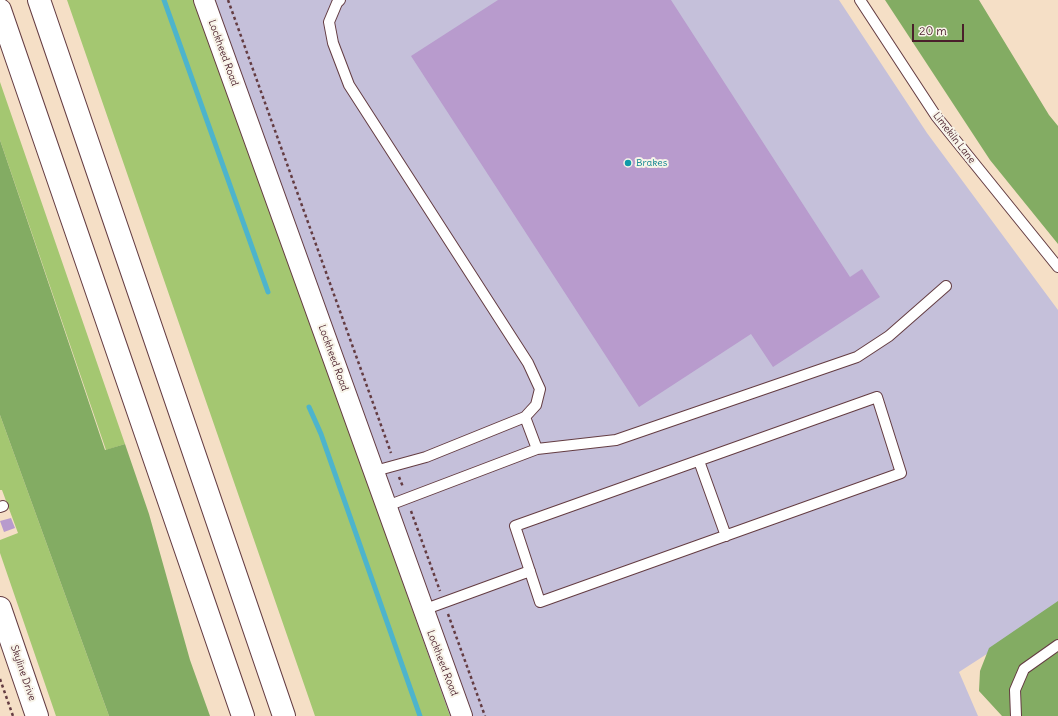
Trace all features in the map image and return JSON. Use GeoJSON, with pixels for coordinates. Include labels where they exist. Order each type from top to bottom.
{"type":"FeatureCollection","features":[{"type":"Feature","properties":{"kind":"main road"},"geometry":{"type":"LineString","coordinates":[[39,0],[284,716]]}},
{"type":"Feature","properties":{"kind":"main road"},"geometry":{"type":"LineString","coordinates":[[0,10],[243,716]]}},
{"type":"Feature","properties":{"kind":"main road","name":"Skyline Drive"},"geometry":{"type":"LineString","coordinates":[[0,608],[37,716]]}},
{"type":"Feature","properties":{"kind":"street","name":"Lockheed Road"},"geometry":{"type":"LineString","coordinates":[[204,0],[375,471],[423,610],[462,716]]}},
{"type":"Feature","properties":{"kind":"lane"},"geometry":{"type":"LineString","coordinates":[[340,0],[337,3],[329,22],[333,43],[349,85],[528,363],[540,389],[536,405],[526,417],[426,457],[375,471]]}},
{"type":"Feature","properties":{"kind":"lane","name":"Limekiln Lane"},"geometry":{"type":"LineString","coordinates":[[860,0],[936,116],[1058,268]]}},
{"type":"Feature","properties":{"kind":"lane"},"geometry":{"type":"LineString","coordinates":[[387,506],[537,449],[616,440],[857,357],[889,336],[946,286]]}},
{"type":"Feature","properties":{"kind":"lane"},"geometry":{"type":"LineString","coordinates":[[877,397],[901,474],[540,602],[516,526],[698,461],[877,397]]}},
{"type":"Feature","properties":{"kind":"lane"},"geometry":{"type":"LineString","coordinates":[[526,417],[537,449]]}},
{"type":"Feature","properties":{"kind":"lane"},"geometry":{"type":"LineString","coordinates":[[698,461],[726,536]]}},
{"type":"Feature","properties":{"kind":"lane"},"geometry":{"type":"LineString","coordinates":[[423,610],[530,571]]}},
{"type":"Feature","properties":{"kind":"lane"},"geometry":{"type":"LineString","coordinates":[[1016,716],[1015,690],[1024,669],[1058,645]]}},
{"type":"Feature","properties":{"kind":"path"},"geometry":{"type":"LineString","coordinates":[[228,0],[385,436]]}},
{"type":"Feature","properties":{"kind":"path"},"geometry":{"type":"LineString","coordinates":[[419,533],[439,586]]}},
{"type":"Feature","properties":{"kind":"path"},"geometry":{"type":"LineString","coordinates":[[450,618],[485,716]]}},
{"type":"Feature","properties":{"kind":"path"},"geometry":{"type":"LineString","coordinates":[[0,678],[13,716]]}},
{"type":"Feature","properties":{"kind":"shaded area"},"geometry":{"type":"Polygon","coordinates":[[[108,0],[839,0],[927,133],[1058,310],[1058,608],[959,672],[978,716],[372,716],[108,0]]]}},
{"type":"Feature","properties":{"kind":"green space"},"geometry":{"type":"Polygon","coordinates":[[[67,0],[196,0],[450,716],[315,716],[67,0]]]}},
{"type":"Feature","properties":{"kind":"green space"},"geometry":{"type":"Polygon","coordinates":[[[885,0],[979,0],[1049,115],[1058,126],[1058,244],[990,160],[885,0]]]}},
{"type":"Feature","properties":{"kind":"green space"},"geometry":{"type":"Polygon","coordinates":[[[0,82],[125,444],[106,450],[0,140],[0,82]]]}},
{"type":"Feature","properties":{"kind":"green space"},"geometry":{"type":"Polygon","coordinates":[[[0,140],[105,450],[125,444],[149,514],[190,660],[210,716],[109,716],[0,415],[0,140]]]}},
{"type":"Feature","properties":{"kind":"green space"},"geometry":{"type":"Polygon","coordinates":[[[0,415],[109,716],[56,716],[0,553],[0,540],[18,533],[2,490],[0,490],[0,415]]]}},
{"type":"Feature","properties":{"kind":"green space"},"geometry":{"type":"Polygon","coordinates":[[[1058,601],[1058,716],[1002,716],[979,691],[980,671],[989,648],[1058,601]]]}},
{"type":"Feature","properties":{"kind":"building","name":"Brakes"},"geometry":{"type":"Polygon","coordinates":[[[498,0],[671,0],[850,277],[862,269],[880,297],[773,367],[751,334],[639,407],[411,56],[498,0]]]}},
{"type":"Feature","properties":{"kind":"building"},"geometry":{"type":"Polygon","coordinates":[[[11,518],[15,528],[4,532],[0,521],[11,518]]]}},
{"type":"Feature","properties":{"kind":"waterway"},"geometry":{"type":"LineString","coordinates":[[164,0],[268,292]]}},
{"type":"Feature","properties":{"kind":"waterway"},"geometry":{"type":"LineString","coordinates":[[309,407],[321,434],[420,716]]}},
{"type":"Feature","properties":{"kind":"place","name":"Brakes"},"geometry":{"type":"Point","coordinates":[628,163]}}]}
